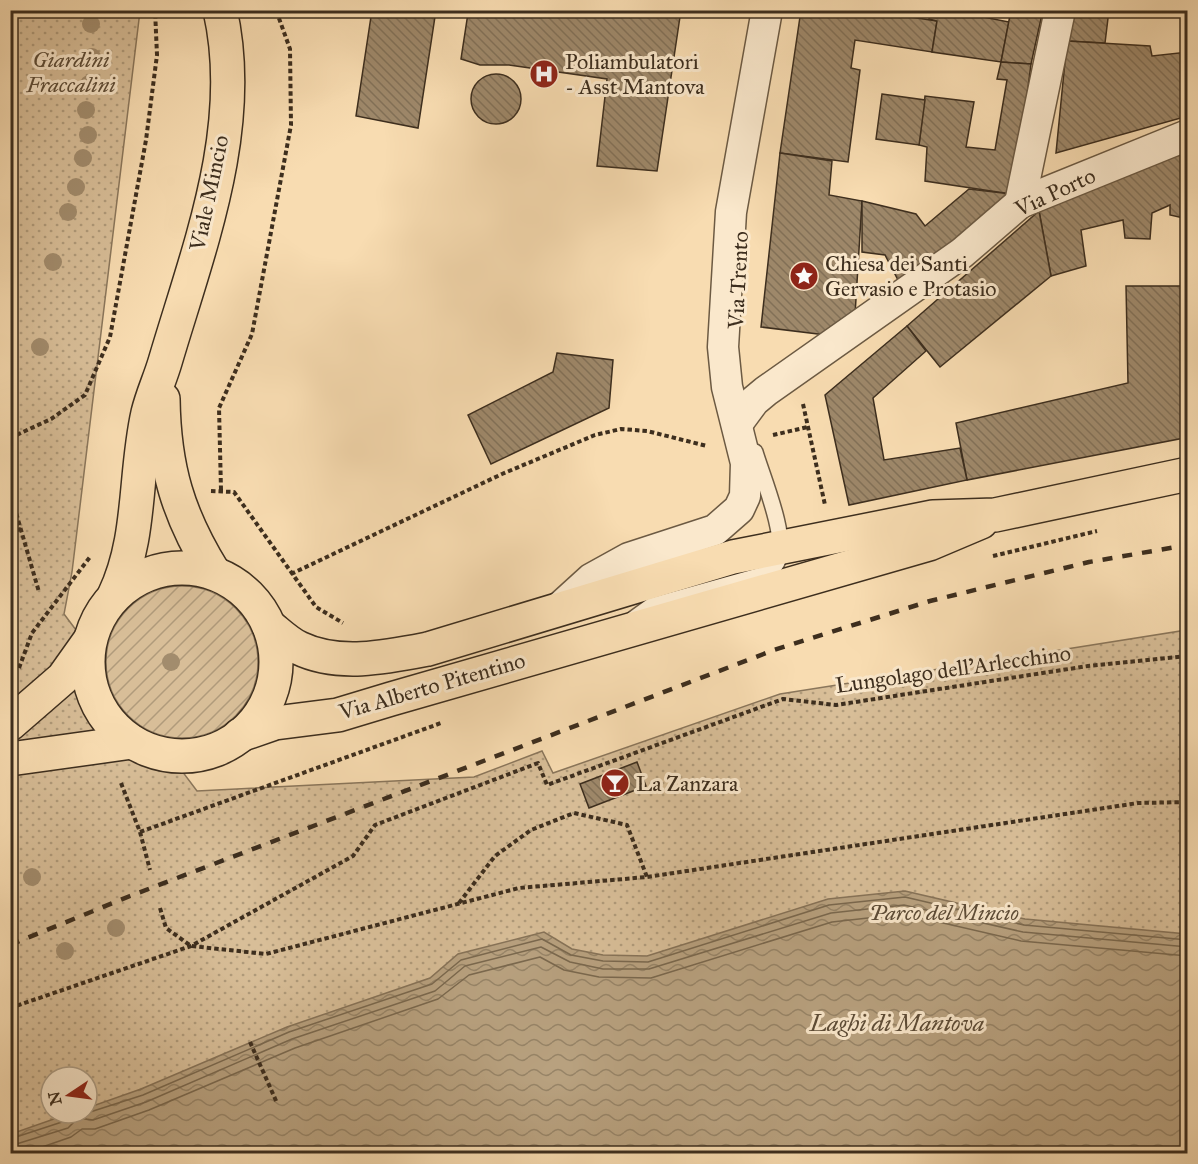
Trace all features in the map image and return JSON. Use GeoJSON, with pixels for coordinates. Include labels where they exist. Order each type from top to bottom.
{"type":"FeatureCollection","features":[{"type":"Feature","properties":{"kind":"main road","name":"Viale Mincio"},"geometry":{"type":"LineString","coordinates":[[114,596],[129,557],[148,411],[162,372],[206,222],[220,157],[228,85],[224,30],[220,10]]}},
{"type":"Feature","properties":{"kind":"main road","name":"Viale Mincio"},"geometry":{"type":"LineString","coordinates":[[162,372],[166,440],[175,496],[186,524],[214,573]]}},
{"type":"Feature","properties":{"kind":"main road","name":"Via Alberto Pitentino"},"geometry":{"type":"LineString","coordinates":[[269,626],[299,648],[338,659],[394,656],[428,649],[733,557],[933,518],[995,515],[1188,474]]}},
{"type":"Feature","properties":{"kind":"main road","name":"Via Alberto Pitentino"},"geometry":{"type":"LineString","coordinates":[[240,735],[276,723],[338,714],[929,544],[995,515]]}},
{"type":"Feature","properties":{"kind":"main road"},"geometry":{"type":"LineString","coordinates":[[175,567],[214,573],[249,595],[269,626],[276,658],[270,693],[255,721],[221,748],[195,755],[173,756],[150,750],[132,742],[119,732],[101,710],[93,694],[88,669],[90,640],[96,623],[114,596],[126,586],[152,572],[175,567]]}},
{"type":"Feature","properties":{"kind":"main road"},"geometry":{"type":"LineString","coordinates":[[13,717],[63,678],[90,640]]}},
{"type":"Feature","properties":{"kind":"main road"},"geometry":{"type":"LineString","coordinates":[[10,759],[132,742]]}},
{"type":"Feature","properties":{"kind":"street","name":"Via Trento"},"geometry":{"type":"LineString","coordinates":[[739,509],[745,496],[747,481],[744,429],[727,387],[723,347],[731,212],[767,10]]}},
{"type":"Feature","properties":{"kind":"street"},"geometry":{"type":"LineString","coordinates":[[1020,203],[1060,10]]}},
{"type":"Feature","properties":{"kind":"street","name":"Via Porto"},"geometry":{"type":"LineString","coordinates":[[744,429],[766,391],[962,253],[1020,203],[1188,135]]}},
{"type":"Feature","properties":{"kind":"street","name":"Via Alberto Pitentino"},"geometry":{"type":"LineString","coordinates":[[558,609],[591,579],[617,564],[715,530],[739,509]]}},
{"type":"Feature","properties":{"kind":"lane","name":"Via Trento"},"geometry":{"type":"LineString","coordinates":[[779,10],[742,213],[734,347],[744,429],[781,548]]}},
{"type":"Feature","properties":{"kind":"lane","name":"Via Alberto Pitentino"},"geometry":{"type":"LineString","coordinates":[[623,631],[635,616],[651,606],[771,570],[778,561],[781,548]]}},
{"type":"Feature","properties":{"kind":"path"},"geometry":{"type":"LineString","coordinates":[[10,438],[51,419],[86,395],[110,337],[146,140],[157,55],[155,10]]}},
{"type":"Feature","properties":{"kind":"path"},"geometry":{"type":"LineString","coordinates":[[221,490],[219,408],[252,334],[291,125],[290,49],[276,10]]}},
{"type":"Feature","properties":{"kind":"path"},"geometry":{"type":"LineString","coordinates":[[803,404],[833,538]]}},
{"type":"Feature","properties":{"kind":"path"},"geometry":{"type":"LineString","coordinates":[[291,574],[502,474],[595,435],[621,429],[647,431],[715,448],[744,429],[808,427]]}},
{"type":"Feature","properties":{"kind":"path"},"geometry":{"type":"LineString","coordinates":[[205,493],[214,489],[234,492],[316,607],[345,624]]}},
{"type":"Feature","properties":{"kind":"path"},"geometry":{"type":"LineString","coordinates":[[10,492],[39,592]]}},
{"type":"Feature","properties":{"kind":"path"},"geometry":{"type":"LineString","coordinates":[[10,532],[21,529]]}},
{"type":"Feature","properties":{"kind":"path","name":"Lungolago dell'Arlecchino"},"geometry":{"type":"LineString","coordinates":[[190,946],[353,856],[375,825],[538,763],[547,785],[783,699],[836,705],[1088,666],[1188,656]]}},
{"type":"Feature","properties":{"kind":"path"},"geometry":{"type":"LineString","coordinates":[[140,832],[421,730]]}},
{"type":"Feature","properties":{"kind":"path"},"geometry":{"type":"LineString","coordinates":[[121,783],[140,832],[150,870]]}},
{"type":"Feature","properties":{"kind":"path"},"geometry":{"type":"LineString","coordinates":[[10,1008],[190,946],[266,954],[519,888],[647,877],[1138,802],[1188,802]]}},
{"type":"Feature","properties":{"kind":"path"},"geometry":{"type":"LineString","coordinates":[[458,904],[495,856],[531,830],[574,813],[627,825],[647,877]]}},
{"type":"Feature","properties":{"kind":"path"},"geometry":{"type":"LineString","coordinates":[[160,908],[166,928],[190,946]]}},
{"type":"Feature","properties":{"kind":"path"},"geometry":{"type":"LineString","coordinates":[[250,1042],[277,1103]]}},
{"type":"Feature","properties":{"kind":"green space","name":"Parco del Mincio"},"geometry":{"type":"Polygon","coordinates":[[[10,11],[140,11],[72,572],[64,614],[197,791],[474,777],[542,751],[553,773],[780,694],[1187,630],[1187,1153],[11,1153],[10,11]]]}},
{"type":"Feature","properties":{"kind":"green space"},"geometry":{"type":"Polygon","coordinates":[[[182,586],[211,592],[224,599],[235,609],[245,620],[252,633],[258,662],[252,691],[245,704],[235,715],[224,725],[211,732],[182,738],[153,732],[140,725],[129,715],[119,704],[112,691],[106,662],[112,633],[119,620],[129,609],[140,599],[153,592],[182,586]]]}},
{"type":"Feature","properties":{"kind":"water","name":"Laghi di Mantova"},"geometry":{"type":"Polygon","coordinates":[[[905,891],[1025,919],[1187,934],[1187,1153],[11,1153],[11,1134],[39,1124],[99,1125],[99,1104],[141,1089],[287,1027],[430,978],[458,954],[544,932],[572,949],[603,955],[647,956],[828,899],[905,891]]]}},
{"type":"Feature","properties":{"kind":"building"},"geometry":{"type":"Polygon","coordinates":[[[372,10],[436,10],[418,128],[356,116],[372,10]]]}},
{"type":"Feature","properties":{"kind":"building"},"geometry":{"type":"Polygon","coordinates":[[[454,10],[681,10],[657,171],[597,166],[607,79],[509,65],[480,65],[461,59],[468,13],[454,10]]]}},
{"type":"Feature","properties":{"kind":"building"},"geometry":{"type":"Polygon","coordinates":[[[801,10],[863,10],[937,21],[932,52],[855,40],[851,68],[860,70],[848,162],[780,153],[801,10]]]}},
{"type":"Feature","properties":{"kind":"building"},"geometry":{"type":"Polygon","coordinates":[[[930,10],[948,10],[1009,22],[1001,62],[932,52],[937,21],[929,19],[930,10]]]}},
{"type":"Feature","properties":{"kind":"building"},"geometry":{"type":"Polygon","coordinates":[[[1011,10],[1043,10],[1031,64],[1001,62],[1011,10]]]}},
{"type":"Feature","properties":{"kind":"building"},"geometry":{"type":"Polygon","coordinates":[[[1073,10],[1109,10],[1105,43],[1067,41],[1073,10]]]}},
{"type":"Feature","properties":{"kind":"building"},"geometry":{"type":"Polygon","coordinates":[[[1067,41],[1150,46],[1152,56],[1188,52],[1188,116],[1056,153],[1067,41]]]}},
{"type":"Feature","properties":{"kind":"building"},"geometry":{"type":"Polygon","coordinates":[[[1001,62],[1031,64],[1015,192],[1011,194],[925,181],[927,147],[919,145],[925,96],[974,102],[966,147],[995,150],[1007,80],[997,79],[1001,62]]]}},
{"type":"Feature","properties":{"kind":"building"},"geometry":{"type":"Polygon","coordinates":[[[491,74],[501,74],[514,81],[521,94],[521,104],[514,117],[501,124],[491,124],[482,120],[475,113],[471,104],[471,94],[475,85],[482,78],[491,74]]]}},
{"type":"Feature","properties":{"kind":"building"},"geometry":{"type":"Polygon","coordinates":[[[882,94],[925,100],[919,145],[876,139],[882,94]]]}},
{"type":"Feature","properties":{"kind":"building"},"geometry":{"type":"Polygon","coordinates":[[[780,153],[832,161],[829,195],[862,201],[855,315],[826,335],[761,327],[780,153]]]}},
{"type":"Feature","properties":{"kind":"building"},"geometry":{"type":"Polygon","coordinates":[[[1188,154],[1188,219],[1170,215],[1170,205],[1152,213],[1150,239],[1125,238],[1123,220],[1081,230],[1086,266],[1051,276],[1039,211],[1175,156],[1188,154]]]}},
{"type":"Feature","properties":{"kind":"building"},"geometry":{"type":"Polygon","coordinates":[[[969,189],[1011,194],[959,244],[899,282],[885,255],[862,252],[862,201],[916,214],[925,226],[969,189]]]}},
{"type":"Feature","properties":{"kind":"building"},"geometry":{"type":"Polygon","coordinates":[[[1039,211],[1051,276],[940,367],[907,326],[1039,211]]]}},
{"type":"Feature","properties":{"kind":"building"},"geometry":{"type":"Polygon","coordinates":[[[1126,286],[1188,286],[1187,412],[1184,438],[967,480],[956,423],[1128,383],[1126,286]]]}},
{"type":"Feature","properties":{"kind":"building"},"geometry":{"type":"Polygon","coordinates":[[[907,326],[926,351],[873,398],[884,460],[960,448],[967,480],[849,505],[825,395],[907,326]]]}},
{"type":"Feature","properties":{"kind":"building"},"geometry":{"type":"Polygon","coordinates":[[[557,353],[613,360],[609,408],[491,464],[468,415],[553,372],[557,353]]]}},
{"type":"Feature","properties":{"kind":"building"},"geometry":{"type":"Polygon","coordinates":[[[637,762],[646,786],[589,808],[580,784],[637,762]]]}},
{"type":"Feature","properties":{"kind":"railway"},"geometry":{"type":"LineString","coordinates":[[10,945],[130,896],[774,650],[930,601],[1089,562],[1188,545]]}},
{"type":"Feature","properties":{"kind":"place","name":"Poliambulatori - Asst Mantova"},"geometry":{"type":"Point","coordinates":[544,74]}},
{"type":"Feature","properties":{"kind":"place","name":"Chiesa dei Santi Gervasio e Protasio"},"geometry":{"type":"Point","coordinates":[804,276]}},
{"type":"Feature","properties":{"kind":"place","name":"La Zanzara"},"geometry":{"type":"Point","coordinates":[615,783]}},
{"type":"Feature","properties":{"kind":"park label","name":"Giardini Fraccalini"},"geometry":{"type":"Point","coordinates":[71,72]}}]}
